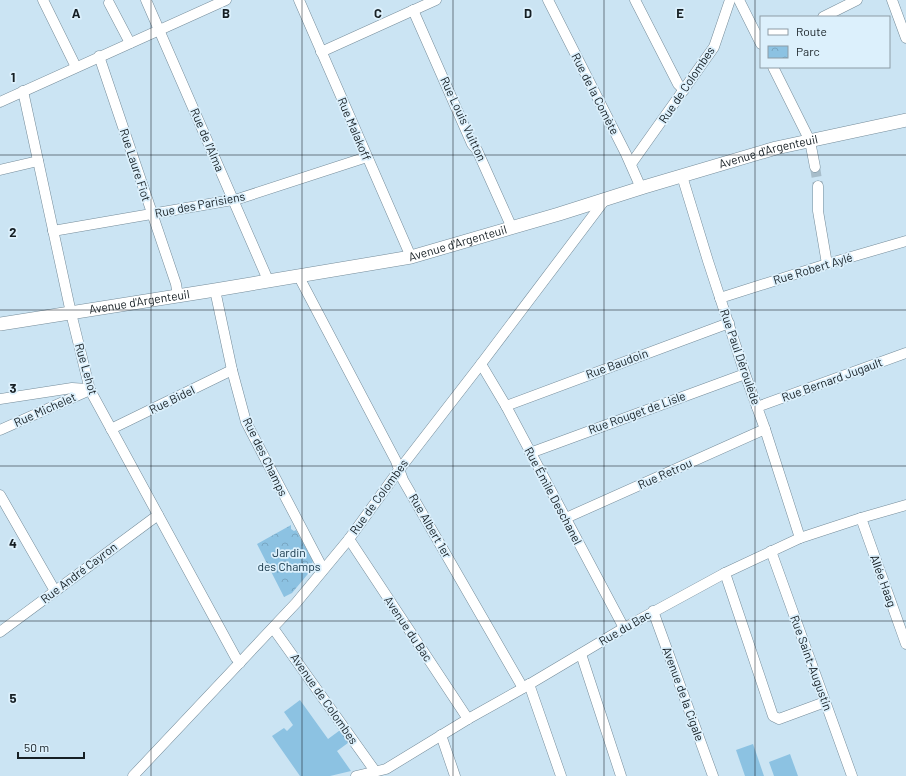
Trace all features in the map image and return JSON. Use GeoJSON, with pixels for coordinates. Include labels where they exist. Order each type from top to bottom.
{"type":"FeatureCollection","features":[{"type":"Feature","properties":{"kind":"main road","name":"Avenue d'Argenteuil"},"geometry":{"type":"LineString","coordinates":[[0,324],[411,257],[604,201],[641,188],[776,148],[906,120]]}},
{"type":"Feature","properties":{"kind":"street"},"geometry":{"type":"LineString","coordinates":[[43,0],[76,67]]}},
{"type":"Feature","properties":{"kind":"street","name":"Rue de l'Alma"},"geometry":{"type":"LineString","coordinates":[[146,0],[268,280]]}},
{"type":"Feature","properties":{"kind":"street"},"geometry":{"type":"LineString","coordinates":[[0,102],[99,56],[226,0]]}},
{"type":"Feature","properties":{"kind":"street","name":"Rue Malakoff"},"geometry":{"type":"LineString","coordinates":[[299,0],[411,257]]}},
{"type":"Feature","properties":{"kind":"street"},"geometry":{"type":"LineString","coordinates":[[321,52],[436,0]]}},
{"type":"Feature","properties":{"kind":"street","name":"Rue de la Comète"},"geometry":{"type":"LineString","coordinates":[[548,0],[631,164],[641,188]]}},
{"type":"Feature","properties":{"kind":"street"},"geometry":{"type":"LineString","coordinates":[[635,0],[678,84],[684,90]]}},
{"type":"Feature","properties":{"kind":"street","name":"Rue de Colombes"},"geometry":{"type":"LineString","coordinates":[[631,164],[714,47],[730,0]]}},
{"type":"Feature","properties":{"kind":"street"},"geometry":{"type":"LineString","coordinates":[[739,0],[760,42]]}},
{"type":"Feature","properties":{"kind":"street"},"geometry":{"type":"LineString","coordinates":[[825,16],[857,0]]}},
{"type":"Feature","properties":{"kind":"street"},"geometry":{"type":"LineString","coordinates":[[892,0],[906,38]]}},
{"type":"Feature","properties":{"kind":"street"},"geometry":{"type":"LineString","coordinates":[[109,4],[130,43]]}},
{"type":"Feature","properties":{"kind":"street","name":"Rue Louis Vuitton"},"geometry":{"type":"LineString","coordinates":[[413,10],[472,144],[477,150],[512,228]]}},
{"type":"Feature","properties":{"kind":"street","name":"Rue Laure Fiot"},"geometry":{"type":"LineString","coordinates":[[99,56],[151,214],[176,284],[178,296]]}},
{"type":"Feature","properties":{"kind":"street"},"geometry":{"type":"LineString","coordinates":[[774,68],[810,141],[815,167]]}},
{"type":"Feature","properties":{"kind":"street","name":"Rue Lehot"},"geometry":{"type":"LineString","coordinates":[[23,91],[71,313],[90,390],[240,663]]}},
{"type":"Feature","properties":{"kind":"street","name":"Rue des Parisiens"},"geometry":{"type":"LineString","coordinates":[[54,231],[233,200],[367,157]]}},
{"type":"Feature","properties":{"kind":"street"},"geometry":{"type":"LineString","coordinates":[[0,170],[38,161]]}},
{"type":"Feature","properties":{"kind":"street","name":"Rue Paul Déroulède"},"geometry":{"type":"LineString","coordinates":[[682,176],[720,298],[765,429],[800,538]]}},
{"type":"Feature","properties":{"kind":"street"},"geometry":{"type":"LineString","coordinates":[[818,186],[818,211],[828,264]]}},
{"type":"Feature","properties":{"kind":"street","name":"Rue de Colombes"},"geometry":{"type":"LineString","coordinates":[[133,776],[296,603],[348,539],[604,201]]}},
{"type":"Feature","properties":{"kind":"street","name":"Rue Robert Aylé"},"geometry":{"type":"LineString","coordinates":[[720,298],[906,241]]}},
{"type":"Feature","properties":{"kind":"street","name":"Rue Albert 1er"},"geometry":{"type":"LineString","coordinates":[[298,276],[403,480],[526,686],[562,776]]}},
{"type":"Feature","properties":{"kind":"street","name":"Rue des Champs"},"geometry":{"type":"LineString","coordinates":[[215,290],[232,370],[246,422],[323,569]]}},
{"type":"Feature","properties":{"kind":"street","name":"Rue Baudoin"},"geometry":{"type":"LineString","coordinates":[[506,406],[729,323]]}},
{"type":"Feature","properties":{"kind":"street","name":"Rue Bernard Jugault"},"geometry":{"type":"LineString","coordinates":[[757,407],[906,352]]}},
{"type":"Feature","properties":{"kind":"street","name":"Rue Émile Deschanel"},"geometry":{"type":"LineString","coordinates":[[481,364],[506,406],[624,628]]}},
{"type":"Feature","properties":{"kind":"street","name":"Rue Bidel"},"geometry":{"type":"LineString","coordinates":[[111,429],[232,370]]}},
{"type":"Feature","properties":{"kind":"street","name":"Rue Rouget de Lisle"},"geometry":{"type":"LineString","coordinates":[[530,453],[745,374]]}},
{"type":"Feature","properties":{"kind":"street"},"geometry":{"type":"LineString","coordinates":[[0,399],[72,388],[90,390]]}},
{"type":"Feature","properties":{"kind":"street","name":"Rue Michelet"},"geometry":{"type":"LineString","coordinates":[[0,430],[90,390]]}},
{"type":"Feature","properties":{"kind":"street","name":"Rue Retrou"},"geometry":{"type":"LineString","coordinates":[[566,518],[765,429]]}},
{"type":"Feature","properties":{"kind":"street"},"geometry":{"type":"LineString","coordinates":[[0,495],[55,591]]}},
{"type":"Feature","properties":{"kind":"street","name":"Rue du Bac"},"geometry":{"type":"LineString","coordinates":[[356,776],[375,771],[388,772],[441,735],[468,719],[653,611],[724,573],[800,538],[906,505]]}},
{"type":"Feature","properties":{"kind":"street","name":"Rue André Cayron"},"geometry":{"type":"LineString","coordinates":[[0,632],[158,515]]}},
{"type":"Feature","properties":{"kind":"street","name":"Allée Haag"},"geometry":{"type":"LineString","coordinates":[[861,518],[906,644]]}},
{"type":"Feature","properties":{"kind":"street","name":"Avenue du Bac"},"geometry":{"type":"LineString","coordinates":[[348,539],[468,719]]}},
{"type":"Feature","properties":{"kind":"street","name":"Rue Saint-Augustin"},"geometry":{"type":"LineString","coordinates":[[771,551],[852,776]]}},
{"type":"Feature","properties":{"kind":"street"},"geometry":{"type":"LineString","coordinates":[[724,573],[773,716],[779,719],[825,702]]}},
{"type":"Feature","properties":{"kind":"street","name":"Avenue de la Cigale"},"geometry":{"type":"LineString","coordinates":[[653,611],[713,776]]}},
{"type":"Feature","properties":{"kind":"street","name":"Avenue de Colombes"},"geometry":{"type":"LineString","coordinates":[[273,628],[375,771]]}},
{"type":"Feature","properties":{"kind":"street"},"geometry":{"type":"LineString","coordinates":[[581,654],[621,776]]}},
{"type":"Feature","properties":{"kind":"street"},"geometry":{"type":"LineString","coordinates":[[441,735],[455,776]]}},
{"type":"Feature","properties":{"kind":"green space","name":"Jardin des Champs"},"geometry":{"type":"Polygon","coordinates":[[[291,525],[291,529],[294,531],[296,530],[313,561],[311,566],[312,569],[292,593],[284,597],[257,544],[291,525]]]}},
{"type":"Feature","properties":{"kind":"green space"},"geometry":{"type":"Polygon","coordinates":[[[300,700],[328,739],[343,728],[352,740],[337,751],[351,771],[330,776],[300,776],[272,736],[284,728],[287,731],[293,725],[284,712],[300,700]]]}},
{"type":"Feature","properties":{"kind":"green space"},"geometry":{"type":"Polygon","coordinates":[[[753,744],[764,776],[745,776],[736,750],[753,744]]]}},
{"type":"Feature","properties":{"kind":"green space"},"geometry":{"type":"Polygon","coordinates":[[[790,754],[798,776],[774,776],[769,762],[790,754]]]}},
{"type":"Feature","properties":{"kind":"tunnel"},"geometry":{"type":"LineString","coordinates":[[815,167],[818,186]]}}]}
